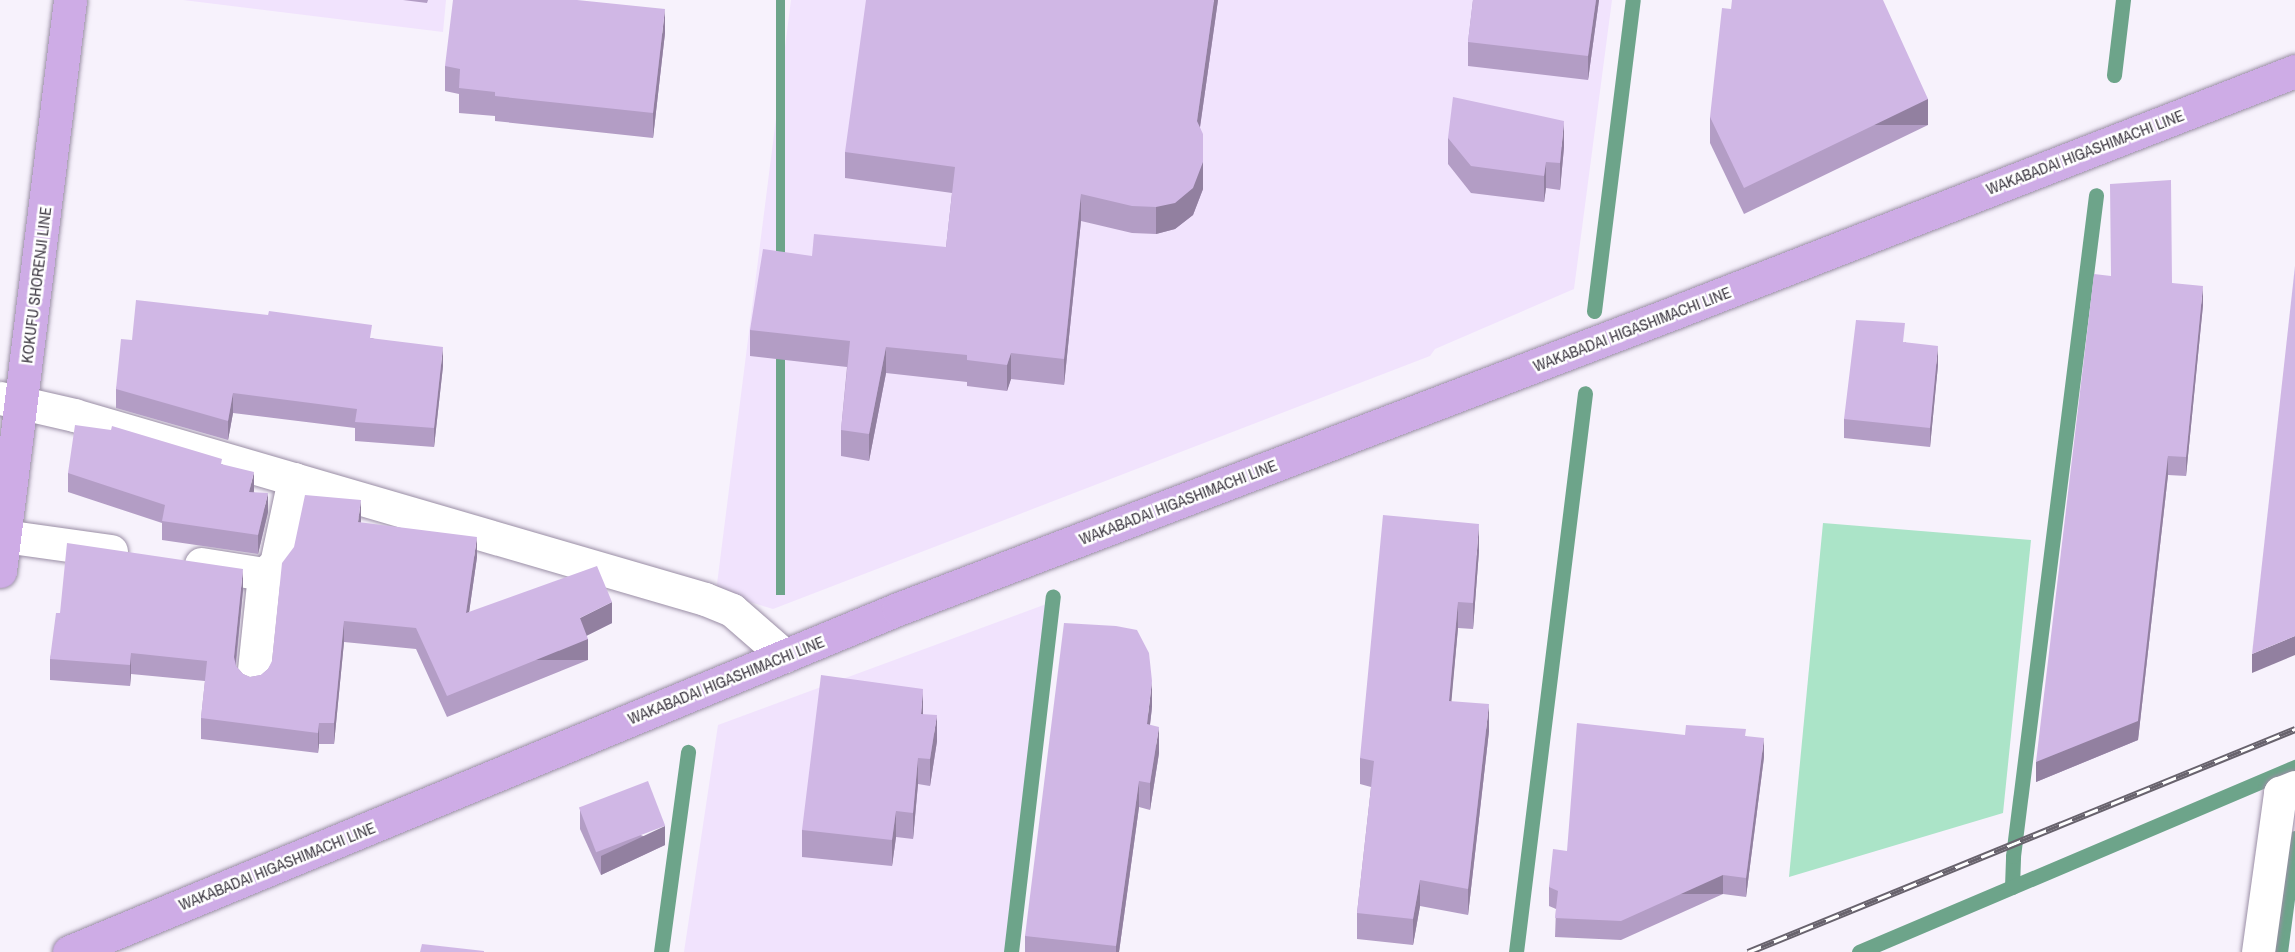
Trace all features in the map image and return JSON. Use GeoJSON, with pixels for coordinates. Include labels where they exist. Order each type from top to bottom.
{"type":"FeatureCollection","features":[{"type":"Feature","properties":{"kind":"main road","name":"KOKUFU SHORENJI LINE"},"geometry":{"type":"LineString","coordinates":[[0,571],[4,537],[10,401],[70,0]]}},
{"type":"Feature","properties":{"kind":"main road","name":"WAKABADAI HIGASHIMACHI LINE"},"geometry":{"type":"LineString","coordinates":[[69,952],[909,604],[1668,315],[2295,71]]}},
{"type":"Feature","properties":{"kind":"street"},"geometry":{"type":"LineString","coordinates":[[10,401],[74,415],[705,599],[732,610],[784,656]]}},
{"type":"Feature","properties":{"kind":"street"},"geometry":{"type":"LineString","coordinates":[[253,679],[264,574],[276,564],[294,479]]}},
{"type":"Feature","properties":{"kind":"street"},"geometry":{"type":"LineString","coordinates":[[4,537],[137,555]]}},
{"type":"Feature","properties":{"kind":"street"},"geometry":{"type":"LineString","coordinates":[[171,560],[264,574]]}},
{"type":"Feature","properties":{"kind":"street"},"geometry":{"type":"LineString","coordinates":[[2258,952],[2280,793],[2295,787]]}},
{"type":"Feature","properties":{"kind":"shaded area"},"geometry":{"type":"Polygon","coordinates":[[[183,0],[446,0],[443,32],[183,0]]]}},
{"type":"Feature","properties":{"kind":"shaded area"},"geometry":{"type":"Polygon","coordinates":[[[776,0],[785,0],[785,595],[776,595],[776,0]]]}},
{"type":"Feature","properties":{"kind":"shaded area"},"geometry":{"type":"Polygon","coordinates":[[[791,0],[1612,0],[1574,289],[1435,349],[1430,356],[773,609],[716,592],[791,0]]]}},
{"type":"Feature","properties":{"kind":"shaded area"},"geometry":{"type":"Polygon","coordinates":[[[1823,523],[2031,540],[2003,813],[1789,877],[1823,523]]]}},
{"type":"Feature","properties":{"kind":"shaded area"},"geometry":{"type":"Polygon","coordinates":[[[1049,603],[1005,952],[684,952],[718,725],[1049,603]]]}},
{"type":"Feature","properties":{"kind":"building"},"geometry":{"type":"Polygon","coordinates":[[[453,0],[577,0],[665,9],[653,113],[495,96],[495,92],[459,88],[460,69],[445,66],[453,0]]]}},
{"type":"Feature","properties":{"kind":"building"},"geometry":{"type":"Polygon","coordinates":[[[866,0],[1214,0],[1197,121],[1203,134],[1203,162],[1193,188],[1175,203],[1156,207],[1132,206],[1081,194],[1064,359],[1011,353],[1007,365],[967,360],[967,355],[886,347],[869,434],[841,430],[850,341],[750,330],[763,249],[812,256],[814,234],[946,247],[955,167],[845,152],[866,0]]]}},
{"type":"Feature","properties":{"kind":"building"},"geometry":{"type":"Polygon","coordinates":[[[1473,0],[1596,0],[1588,56],[1468,42],[1473,0]]]}},
{"type":"Feature","properties":{"kind":"building"},"geometry":{"type":"Polygon","coordinates":[[[1732,0],[1883,0],[1928,99],[1744,188],[1710,117],[1722,8],[1731,9],[1732,0]]]}},
{"type":"Feature","properties":{"kind":"building"},"geometry":{"type":"Polygon","coordinates":[[[1453,97],[1564,121],[1560,163],[1546,162],[1544,176],[1471,166],[1448,138],[1453,97]]]}},
{"type":"Feature","properties":{"kind":"building"},"geometry":{"type":"Polygon","coordinates":[[[2171,180],[2172,283],[2203,286],[2186,457],[2168,456],[2138,721],[2036,762],[2094,274],[2111,276],[2110,184],[2171,180]]]}},
{"type":"Feature","properties":{"kind":"building"},"geometry":{"type":"Polygon","coordinates":[[[2295,266],[2295,636],[2252,654],[2295,266]]]}},
{"type":"Feature","properties":{"kind":"building"},"geometry":{"type":"Polygon","coordinates":[[[136,300],[268,315],[269,311],[372,325],[370,338],[443,347],[434,428],[355,422],[357,409],[233,393],[228,421],[116,389],[121,339],[132,340],[136,300]]]}},
{"type":"Feature","properties":{"kind":"building"},"geometry":{"type":"Polygon","coordinates":[[[1856,320],[1905,323],[1903,342],[1938,346],[1930,428],[1844,419],[1856,320]]]}},
{"type":"Feature","properties":{"kind":"building"},"geometry":{"type":"Polygon","coordinates":[[[75,425],[111,430],[112,426],[222,459],[221,464],[254,472],[249,492],[268,493],[258,535],[162,521],[165,505],[68,473],[75,425]]]}},
{"type":"Feature","properties":{"kind":"building"},"geometry":{"type":"Polygon","coordinates":[[[305,495],[361,500],[358,522],[477,537],[466,613],[597,566],[612,602],[580,618],[588,639],[447,696],[416,628],[344,621],[334,723],[319,723],[318,733],[201,718],[207,661],[131,653],[130,665],[50,659],[56,613],[60,613],[67,543],[243,569],[234,657],[236,666],[243,674],[250,677],[261,675],[272,661],[282,563],[294,547],[305,495]]]}},
{"type":"Feature","properties":{"kind":"building"},"geometry":{"type":"Polygon","coordinates":[[[1383,515],[1479,524],[1473,603],[1458,602],[1449,701],[1489,704],[1468,889],[1420,880],[1413,919],[1357,913],[1374,761],[1360,758],[1383,515]]]}},
{"type":"Feature","properties":{"kind":"building"},"geometry":{"type":"Polygon","coordinates":[[[1064,623],[1116,626],[1137,630],[1149,653],[1152,681],[1147,724],[1159,727],[1150,783],[1139,781],[1116,946],[1025,936],[1064,623]]]}},
{"type":"Feature","properties":{"kind":"building"},"geometry":{"type":"Polygon","coordinates":[[[821,675],[923,689],[921,714],[937,715],[930,759],[918,758],[913,813],[896,811],[892,840],[802,830],[821,675]]]}},
{"type":"Feature","properties":{"kind":"building"},"geometry":{"type":"Polygon","coordinates":[[[1577,723],[1685,735],[1686,725],[1746,729],[1745,736],[1764,738],[1746,878],[1723,875],[1621,921],[1555,918],[1558,891],[1549,887],[1553,849],[1567,851],[1577,723]]]}},
{"type":"Feature","properties":{"kind":"building"},"geometry":{"type":"Polygon","coordinates":[[[648,781],[665,826],[596,852],[579,808],[648,781]]]}},
{"type":"Feature","properties":{"kind":"building"},"geometry":{"type":"Polygon","coordinates":[[[422,944],[484,951],[484,952],[420,952],[422,944]]]}},
{"type":"Feature","properties":{"kind":"waterway"},"geometry":{"type":"LineString","coordinates":[[1594,311],[1633,0]]}},
{"type":"Feature","properties":{"kind":"waterway"},"geometry":{"type":"LineString","coordinates":[[2114,75],[2123,0]]}},
{"type":"Feature","properties":{"kind":"waterway"},"geometry":{"type":"LineString","coordinates":[[2012,887],[2013,856],[2096,195]]}},
{"type":"Feature","properties":{"kind":"waterway"},"geometry":{"type":"LineString","coordinates":[[1516,952],[1585,393]]}},
{"type":"Feature","properties":{"kind":"waterway"},"geometry":{"type":"LineString","coordinates":[[1011,952],[1053,596]]}},
{"type":"Feature","properties":{"kind":"waterway"},"geometry":{"type":"LineString","coordinates":[[661,952],[688,752]]}},
{"type":"Feature","properties":{"kind":"waterway"},"geometry":{"type":"LineString","coordinates":[[1859,952],[2295,767]]}},
{"type":"Feature","properties":{"kind":"waterway"},"geometry":{"type":"LineString","coordinates":[[2280,952],[2295,838]]}},
{"type":"Feature","properties":{"kind":"railway"},"geometry":{"type":"LineString","coordinates":[[1748,952],[2295,729]]}}]}
